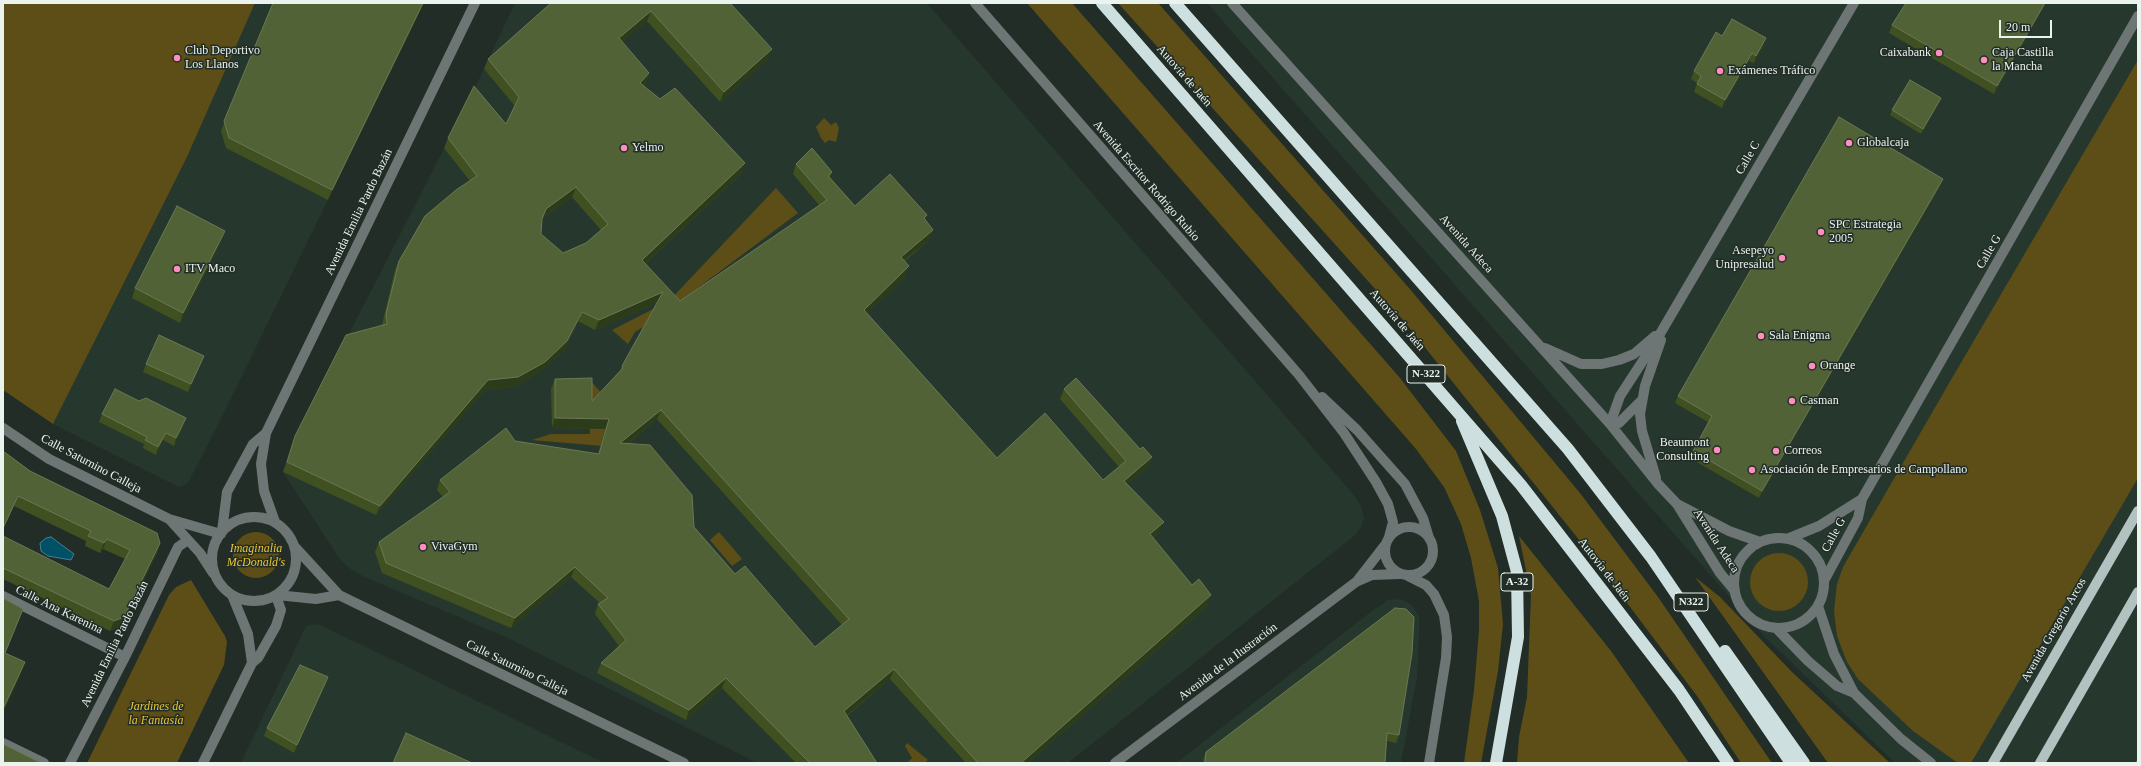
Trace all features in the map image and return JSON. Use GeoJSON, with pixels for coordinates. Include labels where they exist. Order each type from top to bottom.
{"type":"FeatureCollection","features":[{"type":"Feature","properties":{"kind":"highway","name":"Autovía de Jaén"},"geometry":{"type":"LineString","coordinates":[[1102,3],[1521,485],[1664,672],[1728,763]]}},
{"type":"Feature","properties":{"kind":"highway"},"geometry":{"type":"LineString","coordinates":[[1175,3],[1568,449],[1651,557],[1791,763]]}},
{"type":"Feature","properties":{"kind":"highway","name":"A-32"},"geometry":{"type":"LineString","coordinates":[[1457,411],[1502,516],[1517,572],[1518,637],[1496,763]]}},
{"type":"Feature","properties":{"kind":"highway","name":"N322"},"geometry":{"type":"LineString","coordinates":[[1568,449],[1663,562],[1804,763]]}},
{"type":"Feature","properties":{"kind":"main road","name":"Avenida Gregorio Arcos"},"geometry":{"type":"LineString","coordinates":[[1995,760],[2138,511]]}},
{"type":"Feature","properties":{"kind":"main road"},"geometry":{"type":"LineString","coordinates":[[2040,763],[2138,592]]}},
{"type":"Feature","properties":{"kind":"street","name":"Avenida Emilia Pardo Bazán"},"geometry":{"type":"LineString","coordinates":[[275,522],[264,491],[261,464],[266,434],[475,3]]}},
{"type":"Feature","properties":{"kind":"street","name":"Avenida Escritor Rodrigo Rubio"},"geometry":{"type":"LineString","coordinates":[[975,3],[1299,375],[1344,433],[1376,482],[1388,504],[1393,522],[1387,541]]}},
{"type":"Feature","properties":{"kind":"street","name":"Avenida Adeca"},"geometry":{"type":"LineString","coordinates":[[1232,3],[1610,424],[1658,484],[1677,504],[1720,573],[1735,591]]}},
{"type":"Feature","properties":{"kind":"street","name":"Calle C"},"geometry":{"type":"LineString","coordinates":[[1642,400],[1619,423],[1610,424],[1620,396],[1665,326],[1854,3]]}},
{"type":"Feature","properties":{"kind":"street","name":"Calle G"},"geometry":{"type":"LineString","coordinates":[[1824,581],[1858,518],[1862,499],[2138,16]]}},
{"type":"Feature","properties":{"kind":"street","name":"Calle C"},"geometry":{"type":"LineString","coordinates":[[1539,346],[1581,364],[1602,364],[1619,360],[1634,354],[1665,326]]}},
{"type":"Feature","properties":{"kind":"street","name":"Calle C"},"geometry":{"type":"LineString","coordinates":[[1658,484],[1642,431],[1640,414],[1642,400],[1665,326]]}},
{"type":"Feature","properties":{"kind":"street","name":"Avenida Escritor Rodrigo Rubio"},"geometry":{"type":"LineString","coordinates":[[1299,375],[1357,430],[1405,484],[1423,518],[1429,538]]}},
{"type":"Feature","properties":{"kind":"street","name":"Calle Saturnino Calleja"},"geometry":{"type":"LineString","coordinates":[[3,428],[49,459],[169,518],[221,532]]}},
{"type":"Feature","properties":{"kind":"street","name":"Avenida Emilia Pardo Bazán"},"geometry":{"type":"LineString","coordinates":[[221,532],[227,492],[253,444],[266,434]]}},
{"type":"Feature","properties":{"kind":"street","name":"Calle G"},"geometry":{"type":"LineString","coordinates":[[1787,539],[1819,526],[1862,499]]}},
{"type":"Feature","properties":{"kind":"street","name":"Avenida Adeca"},"geometry":{"type":"LineString","coordinates":[[1677,504],[1729,531],[1760,542]]}},
{"type":"Feature","properties":{"kind":"street","name":"Calle Saturnino Calleja"},"geometry":{"type":"LineString","coordinates":[[169,518],[216,577]]}},
{"type":"Feature","properties":{"kind":"street"},"geometry":{"type":"LineString","coordinates":[[276,596],[286,587],[292,578],[296,562],[294,546],[287,532],[275,522],[265,518],[242,518],[231,523],[221,532],[212,552],[212,565],[216,577],[222,587],[232,595],[244,600],[256,602],[276,596],[316,599],[339,595]]}},
{"type":"Feature","properties":{"kind":"street"},"geometry":{"type":"LineString","coordinates":[[1404,575],[1416,574],[1424,570],[1430,564],[1433,552],[1429,538],[1423,532],[1411,527],[1396,531],[1387,541],[1385,558],[1389,566],[1404,575],[1426,585],[1434,594],[1444,615],[1447,637],[1446,658],[1429,763]]}},
{"type":"Feature","properties":{"kind":"street"},"geometry":{"type":"LineString","coordinates":[[1772,539],[1787,539],[1806,547],[1816,558],[1824,581],[1824,592],[1818,606],[1807,619],[1794,626],[1776,628],[1760,624],[1747,614],[1740,606],[1735,591],[1735,575],[1739,563],[1747,552],[1760,542],[1772,539]]}},
{"type":"Feature","properties":{"kind":"street","name":"Avenida Emilia Pardo Bazán"},"geometry":{"type":"LineString","coordinates":[[70,763],[178,547],[188,540]]}},
{"type":"Feature","properties":{"kind":"street","name":"Avenida de la Ilustración"},"geometry":{"type":"LineString","coordinates":[[1356,582],[1387,541]]}},
{"type":"Feature","properties":{"kind":"street","name":"Calle Saturnino Calleja"},"geometry":{"type":"LineString","coordinates":[[294,546],[339,595],[684,763]]}},
{"type":"Feature","properties":{"kind":"street","name":"Avenida de la Ilustración"},"geometry":{"type":"LineString","coordinates":[[1115,763],[1356,582],[1372,575],[1404,575]]}},
{"type":"Feature","properties":{"kind":"street"},"geometry":{"type":"LineString","coordinates":[[232,595],[248,634],[252,663]]}},
{"type":"Feature","properties":{"kind":"street","name":"Calle Ana Karenina"},"geometry":{"type":"LineString","coordinates":[[3,596],[124,657]]}},
{"type":"Feature","properties":{"kind":"street"},"geometry":{"type":"LineString","coordinates":[[203,763],[252,663],[258,658],[276,626],[281,610],[276,596]]}},
{"type":"Feature","properties":{"kind":"street"},"geometry":{"type":"LineString","coordinates":[[1818,606],[1834,654],[1854,693],[1901,739],[1931,763]]}},
{"type":"Feature","properties":{"kind":"street"},"geometry":{"type":"LineString","coordinates":[[1776,628],[1808,661],[1837,686],[1854,693]]}},
{"type":"Feature","properties":{"kind":"street"},"geometry":{"type":"LineString","coordinates":[[3,743],[44,763]]}},
{"type":"Feature","properties":{"kind":"shaded area"},"geometry":{"type":"Polygon","coordinates":[[[255,3],[424,3],[218,425],[188,483],[179,487],[53,424],[187,157],[255,3]]]}},
{"type":"Feature","properties":{"kind":"shaded area"},"geometry":{"type":"Polygon","coordinates":[[[515,3],[927,3],[1353,494],[1361,506],[1364,518],[1361,527],[1354,536],[1068,763],[757,763],[508,638],[353,571],[341,561],[283,472],[292,445],[471,96],[515,3]]]}},
{"type":"Feature","properties":{"kind":"shaded area"},"geometry":{"type":"Polygon","coordinates":[[[1207,3],[2138,3],[2138,763],[1895,763],[1763,635],[1207,3]]]}},
{"type":"Feature","properties":{"kind":"shaded area"},"geometry":{"type":"Polygon","coordinates":[[[1401,599],[1412,605],[1419,616],[1419,635],[1417,677],[1401,763],[1176,763],[1372,611],[1388,600],[1401,599]]]}},
{"type":"Feature","properties":{"kind":"shaded area"},"geometry":{"type":"Polygon","coordinates":[[[318,624],[604,763],[241,763],[306,626],[318,624]]]}},
{"type":"Feature","properties":{"kind":"green space"},"geometry":{"type":"Polygon","coordinates":[[[3,3],[255,3],[187,157],[53,424],[3,390],[3,3]]]}},
{"type":"Feature","properties":{"kind":"green space"},"geometry":{"type":"Polygon","coordinates":[[[1027,3],[1072,3],[1400,378],[1456,451],[1480,510],[1498,568],[1503,624],[1498,671],[1481,763],[1464,763],[1474,690],[1479,630],[1479,601],[1471,558],[1461,524],[1444,487],[1416,449],[1027,3]]]}},
{"type":"Feature","properties":{"kind":"green space"},"geometry":{"type":"Polygon","coordinates":[[[1118,3],[1158,3],[1409,288],[1580,493],[1658,597],[1772,763],[1741,763],[1697,696],[1588,551],[1403,320],[1118,3]]]}},
{"type":"Feature","properties":{"kind":"green space"},"geometry":{"type":"Polygon","coordinates":[[[2138,60],[2138,478],[1971,763],[1958,763],[1913,731],[1858,679],[1847,662],[1837,636],[1834,611],[1837,584],[1843,567],[2138,60]]]}},
{"type":"Feature","properties":{"kind":"green space"},"geometry":{"type":"Polygon","coordinates":[[[824,118],[831,125],[836,122],[839,128],[836,142],[829,140],[825,143],[821,138],[816,127],[824,118]]]}},
{"type":"Feature","properties":{"kind":"green space"},"geometry":{"type":"Polygon","coordinates":[[[776,188],[798,213],[659,317],[635,332],[628,344],[612,330],[669,301],[776,188]]]}},
{"type":"Feature","properties":{"kind":"green space"},"geometry":{"type":"Polygon","coordinates":[[[590,380],[603,395],[614,433],[614,447],[532,440],[551,434],[590,434],[588,388],[590,380]]]}},
{"type":"Feature","properties":{"kind":"green space","name":"Imaginalia McDonald's"},"geometry":{"type":"Polygon","coordinates":[[[252,532],[260,532],[269,536],[275,542],[279,555],[275,568],[269,574],[260,578],[252,578],[243,574],[237,568],[233,559],[233,551],[237,542],[243,536],[252,532]]]}},
{"type":"Feature","properties":{"kind":"green space"},"geometry":{"type":"Polygon","coordinates":[[[719,532],[742,559],[732,566],[710,540],[719,532]]]}},
{"type":"Feature","properties":{"kind":"green space"},"geometry":{"type":"Polygon","coordinates":[[[1519,536],[1611,651],[1689,763],[1517,763],[1519,737],[1527,697],[1531,595],[1519,536]]]}},
{"type":"Feature","properties":{"kind":"green space"},"geometry":{"type":"Polygon","coordinates":[[[1779,553],[1790,555],[1803,566],[1806,571],[1808,582],[1806,593],[1795,606],[1790,609],[1779,611],[1768,609],[1755,598],[1752,593],[1750,582],[1752,571],[1763,558],[1768,555],[1779,553]]]}},
{"type":"Feature","properties":{"kind":"green space"},"geometry":{"type":"Polygon","coordinates":[[[1695,577],[1720,597],[1792,672],[1890,763],[1828,763],[1695,577]]]}},
{"type":"Feature","properties":{"kind":"green space","name":"Jardines de la Fantasía"},"geometry":{"type":"Polygon","coordinates":[[[191,580],[225,636],[227,642],[224,665],[177,763],[87,763],[169,595],[176,587],[191,580]]]}},
{"type":"Feature","properties":{"kind":"green space"},"geometry":{"type":"Polygon","coordinates":[[[907,743],[928,760],[924,763],[907,763],[912,758],[905,746],[907,743]]]}},
{"type":"Feature","properties":{"kind":"water"},"geometry":{"type":"Polygon","coordinates":[[[51,537],[74,554],[71,560],[48,556],[41,551],[40,543],[46,538],[51,537]]]}},
{"type":"Feature","properties":{"kind":"building"},"geometry":{"type":"Polygon","coordinates":[[[273,3],[423,3],[332,190],[229,138],[224,121],[273,3]]]}},
{"type":"Feature","properties":{"kind":"building"},"geometry":{"type":"Polygon","coordinates":[[[551,3],[730,3],[772,49],[724,92],[651,11],[619,38],[649,73],[640,83],[660,99],[675,88],[745,163],[642,260],[680,301],[827,200],[796,164],[812,148],[832,172],[828,176],[855,206],[890,174],[927,215],[924,218],[933,230],[901,257],[909,266],[864,310],[997,458],[1045,413],[1103,480],[1126,461],[1064,389],[1076,378],[1140,449],[1143,447],[1152,457],[1124,481],[1164,522],[1150,534],[1192,585],[1199,579],[1211,595],[1021,763],[978,763],[894,669],[844,711],[877,763],[808,763],[809,762],[726,678],[689,710],[601,663],[626,640],[598,604],[608,598],[575,567],[515,618],[386,563],[379,542],[450,492],[440,480],[506,428],[515,441],[599,454],[609,419],[555,418],[555,379],[592,378],[592,401],[623,368],[622,366],[663,292],[599,320],[582,312],[567,341],[545,362],[518,377],[488,380],[380,506],[287,462],[295,436],[346,335],[387,324],[386,314],[399,261],[425,216],[456,190],[477,176],[448,138],[474,86],[506,124],[519,97],[488,59],[551,3]],[[576,187],[546,209],[542,219],[541,234],[563,253],[586,243],[608,224],[576,187]],[[661,410],[620,443],[650,445],[692,495],[694,527],[735,574],[745,566],[815,647],[849,619],[661,410]]]}},
{"type":"Feature","properties":{"kind":"building"},"geometry":{"type":"Polygon","coordinates":[[[1906,3],[2045,3],[1997,86],[1892,25],[1906,3]]]}},
{"type":"Feature","properties":{"kind":"building","name":"Exámenes Tráfico"},"geometry":{"type":"Polygon","coordinates":[[[1732,19],[1766,38],[1756,56],[1752,53],[1725,100],[1697,84],[1701,76],[1694,71],[1716,32],[1722,36],[1732,19]]]}},
{"type":"Feature","properties":{"kind":"building"},"geometry":{"type":"Polygon","coordinates":[[[1910,80],[1941,98],[1923,129],[1892,110],[1910,80]]]}},
{"type":"Feature","properties":{"kind":"building"},"geometry":{"type":"Polygon","coordinates":[[[1839,117],[1943,179],[1762,491],[1693,451],[1712,416],[1678,396],[1839,117]]]}},
{"type":"Feature","properties":{"kind":"building","name":"ITV Maco"},"geometry":{"type":"Polygon","coordinates":[[[177,206],[225,231],[183,313],[135,288],[177,206]]]}},
{"type":"Feature","properties":{"kind":"building"},"geometry":{"type":"Polygon","coordinates":[[[159,335],[204,356],[191,384],[146,364],[159,335]]]}},
{"type":"Feature","properties":{"kind":"building"},"geometry":{"type":"Polygon","coordinates":[[[115,389],[139,401],[146,398],[186,418],[176,438],[166,433],[158,447],[145,440],[147,437],[102,414],[115,389]]]}},
{"type":"Feature","properties":{"kind":"building"},"geometry":{"type":"Polygon","coordinates":[[[3,451],[30,471],[157,533],[160,543],[124,617],[114,621],[3,568],[3,536],[109,589],[130,550],[107,539],[104,543],[88,536],[91,531],[18,496],[3,528],[3,451]]]}},
{"type":"Feature","properties":{"kind":"building"},"geometry":{"type":"Polygon","coordinates":[[[3,598],[23,609],[5,653],[25,662],[4,707],[3,706],[3,598]]]}},
{"type":"Feature","properties":{"kind":"building"},"geometry":{"type":"Polygon","coordinates":[[[1395,608],[1406,609],[1414,617],[1412,653],[1399,735],[1387,733],[1385,763],[1205,763],[1206,752],[1395,608]]]}},
{"type":"Feature","properties":{"kind":"building"},"geometry":{"type":"Polygon","coordinates":[[[300,665],[328,677],[297,745],[267,728],[300,665]]]}},
{"type":"Feature","properties":{"kind":"building"},"geometry":{"type":"Polygon","coordinates":[[[406,733],[472,763],[393,763],[406,733]]]}},
{"type":"Feature","properties":{"kind":"building"},"geometry":{"type":"Polygon","coordinates":[[[3,744],[39,762],[39,763],[3,763],[3,744]]]}},
{"type":"Feature","properties":{"kind":"place","name":"Caixabank"},"geometry":{"type":"Point","coordinates":[1939,53]}},
{"type":"Feature","properties":{"kind":"place","name":"Club Deportivo Los Llanos"},"geometry":{"type":"Point","coordinates":[177,58]}},
{"type":"Feature","properties":{"kind":"place","name":"Caja Castilla la Mancha"},"geometry":{"type":"Point","coordinates":[1984,60]}},
{"type":"Feature","properties":{"kind":"place","name":"Exámenes Tráfico"},"geometry":{"type":"Point","coordinates":[1720,71]}},
{"type":"Feature","properties":{"kind":"place","name":"Globalcaja"},"geometry":{"type":"Point","coordinates":[1849,143]}},
{"type":"Feature","properties":{"kind":"place","name":"Yelmo"},"geometry":{"type":"Point","coordinates":[624,148]}},
{"type":"Feature","properties":{"kind":"place","name":"SPC Estrategia 2005"},"geometry":{"type":"Point","coordinates":[1821,232]}},
{"type":"Feature","properties":{"kind":"place","name":"Asepeyo Unipresalud"},"geometry":{"type":"Point","coordinates":[1782,258]}},
{"type":"Feature","properties":{"kind":"place","name":"ITV Maco"},"geometry":{"type":"Point","coordinates":[177,269]}},
{"type":"Feature","properties":{"kind":"place","name":"Sala Enigma"},"geometry":{"type":"Point","coordinates":[1761,336]}},
{"type":"Feature","properties":{"kind":"place","name":"Orange"},"geometry":{"type":"Point","coordinates":[1812,366]}},
{"type":"Feature","properties":{"kind":"place","name":"Casman"},"geometry":{"type":"Point","coordinates":[1792,401]}},
{"type":"Feature","properties":{"kind":"place","name":"Beaumont Consulting"},"geometry":{"type":"Point","coordinates":[1717,450]}},
{"type":"Feature","properties":{"kind":"place","name":"Correos"},"geometry":{"type":"Point","coordinates":[1776,451]}},
{"type":"Feature","properties":{"kind":"place","name":"Asociación de Empresarios de Campollano"},"geometry":{"type":"Point","coordinates":[1752,470]}},
{"type":"Feature","properties":{"kind":"place","name":"VivaGym"},"geometry":{"type":"Point","coordinates":[423,547]}}]}
